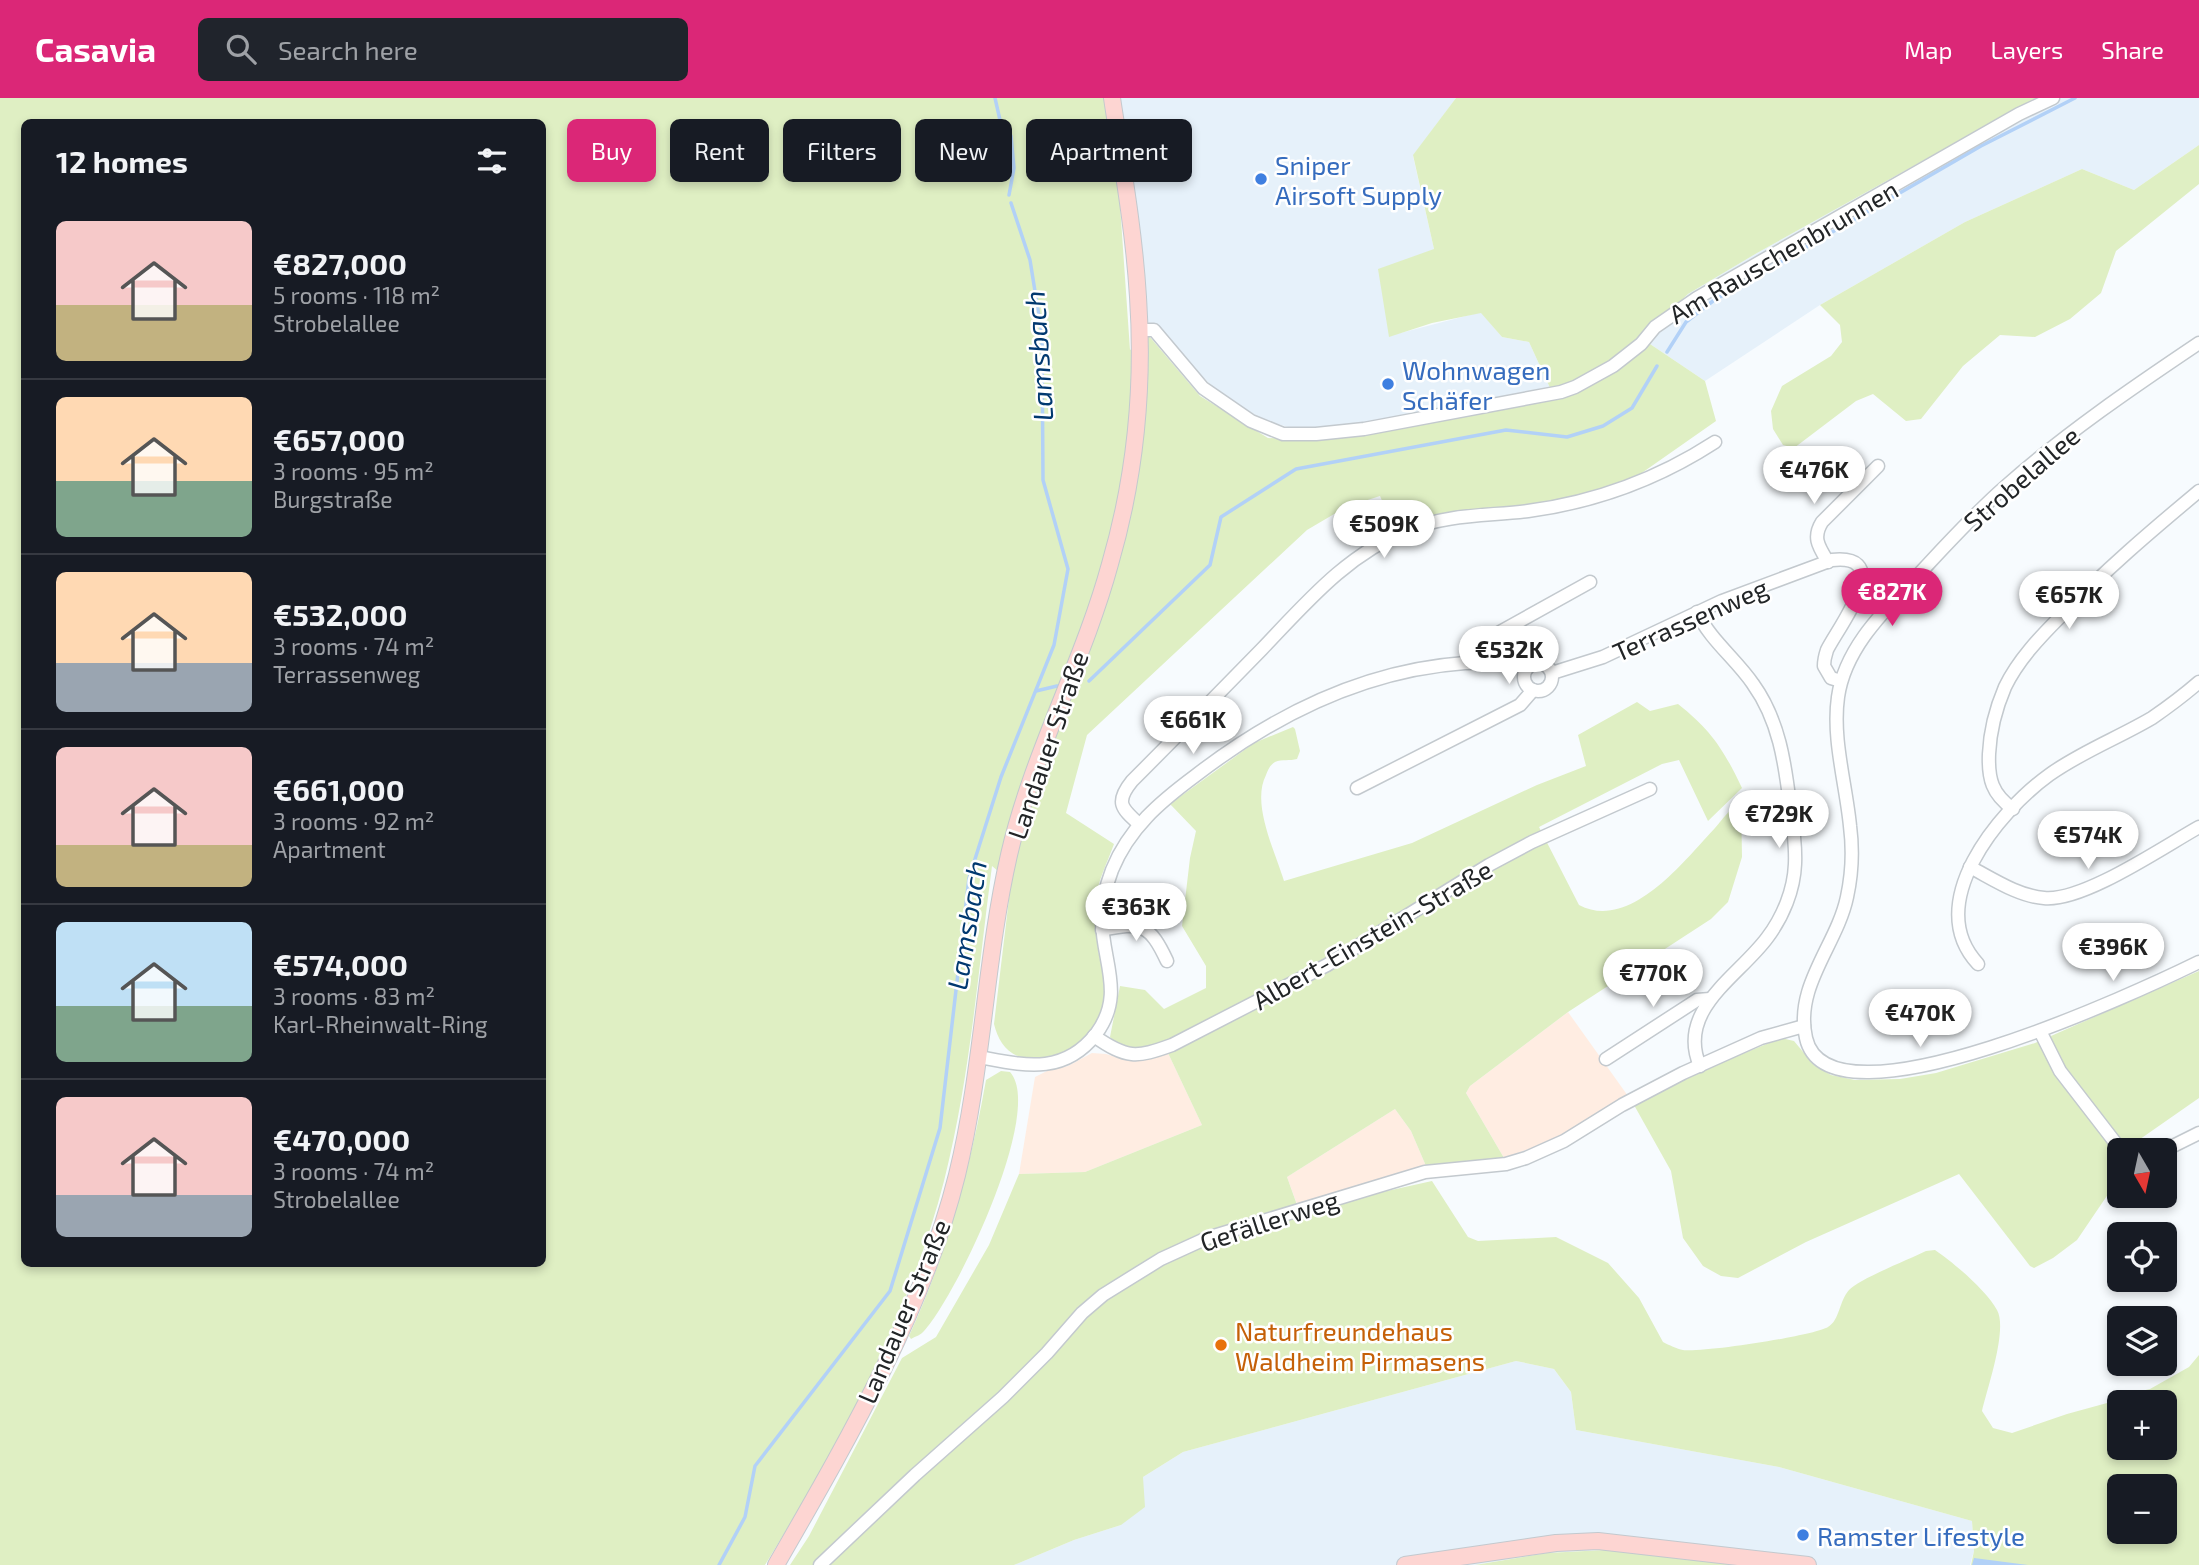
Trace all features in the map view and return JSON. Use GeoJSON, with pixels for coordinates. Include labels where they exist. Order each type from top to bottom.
{"type":"FeatureCollection","features":[{"type":"Feature","properties":{"kind":"main road","name":"Landauer Straße"},"geometry":{"type":"LineString","coordinates":[[776,1565],[834,1462],[893,1347],[944,1222],[959,1167],[979,1057],[1002,891],[1016,826],[1044,743],[1098,605],[1120,527],[1129,485],[1138,401],[1139,330],[1134,250],[1112,98]]}},
{"type":"Feature","properties":{"kind":"main road"},"geometry":{"type":"LineString","coordinates":[[1405,1565],[1556,1543],[1598,1541],[1808,1565]]}},
{"type":"Feature","properties":{"kind":"street","name":"Am Rauschenbrunnen"},"geometry":{"type":"LineString","coordinates":[[1139,330],[1154,330],[1203,388],[1220,401],[1251,421],[1283,434],[1364,429],[1561,392],[1613,366],[1641,344],[1655,327],[1697,298],[2008,120],[2053,98]]}},
{"type":"Feature","properties":{"kind":"street","name":"Strobelallee"},"geometry":{"type":"LineString","coordinates":[[2199,343],[2073,431],[1988,502],[1885,609],[1853,654],[1841,681],[1837,706],[1838,734],[1851,827],[1850,878],[1839,923],[1806,996],[1804,1026],[1810,1050],[1816,1058],[1840,1070],[1874,1073],[1926,1065],[2040,1031],[2145,989],[2199,962]]}},
{"type":"Feature","properties":{"kind":"street"},"geometry":{"type":"LineString","coordinates":[[1139,824],[1125,812],[1121,802],[1132,781],[1332,576],[1362,554],[1408,530],[1443,519],[1554,507],[1612,492],[1660,474],[1715,442]]}},
{"type":"Feature","properties":{"kind":"street"},"geometry":{"type":"LineString","coordinates":[[1841,681],[1826,673],[1824,660],[1861,590],[1861,575],[1856,564],[1851,561],[1840,559],[1828,562],[1816,540],[1817,530],[1878,466]]}},
{"type":"Feature","properties":{"kind":"street"},"geometry":{"type":"LineString","coordinates":[[2013,809],[1998,797],[1990,778],[1992,725],[2006,686],[2029,650],[2077,599],[2126,552],[2199,491]]}},
{"type":"Feature","properties":{"kind":"street","name":"Terrassenweg"},"geometry":{"type":"LineString","coordinates":[[1552,673],[1604,657],[1698,612],[1828,562]]}},
{"type":"Feature","properties":{"kind":"street"},"geometry":{"type":"LineString","coordinates":[[1487,662],[1487,648],[1492,637],[1590,582]]}},
{"type":"Feature","properties":{"kind":"street"},"geometry":{"type":"LineString","coordinates":[[1698,612],[1711,634],[1753,683],[1773,719],[1788,785],[1795,843],[1793,880],[1776,925],[1758,950],[1710,999],[1700,1016],[1693,1037],[1693,1047],[1700,1066]]}},
{"type":"Feature","properties":{"kind":"street"},"geometry":{"type":"LineString","coordinates":[[979,1057],[1028,1065],[1052,1063],[1068,1058],[1094,1036],[1104,1021],[1112,991],[1112,975],[1102,930],[1102,906],[1111,872],[1120,852],[1154,808],[1223,754],[1256,732],[1301,709],[1392,674],[1427,667],[1487,662],[1517,663],[1528,667]]}},
{"type":"Feature","properties":{"kind":"street"},"geometry":{"type":"LineString","coordinates":[[1533,664],[1545,664],[1552,673],[1552,680],[1545,690],[1528,687],[1524,677],[1528,667],[1533,664]]}},
{"type":"Feature","properties":{"kind":"street"},"geometry":{"type":"LineString","coordinates":[[1978,964],[1963,944],[1958,916],[1960,894],[1970,867],[1981,848],[2013,809],[2046,777],[2066,763],[2152,717],[2199,682]]}},
{"type":"Feature","properties":{"kind":"street"},"geometry":{"type":"LineString","coordinates":[[1357,788],[1520,705],[1533,690]]}},
{"type":"Feature","properties":{"kind":"street","name":"Albert-Einstein-Straße"},"geometry":{"type":"LineString","coordinates":[[1094,1036],[1119,1052],[1134,1056],[1149,1054],[1172,1045],[1327,965],[1489,865],[1532,842],[1650,789]]}},
{"type":"Feature","properties":{"kind":"street"},"geometry":{"type":"LineString","coordinates":[[1970,867],[2029,895],[2044,898],[2069,897],[2096,885],[2199,827]]}},
{"type":"Feature","properties":{"kind":"street"},"geometry":{"type":"LineString","coordinates":[[1102,930],[1132,926],[1145,929],[1154,937],[1167,961]]}},
{"type":"Feature","properties":{"kind":"street"},"geometry":{"type":"LineString","coordinates":[[1606,1059],[1698,1000],[1710,999]]}},
{"type":"Feature","properties":{"kind":"street","name":"Gefällerweg"},"geometry":{"type":"LineString","coordinates":[[820,1565],[905,1483],[1003,1397],[1047,1353],[1082,1312],[1103,1295],[1161,1259],[1207,1238],[1413,1175],[1438,1170],[1496,1166],[1517,1161],[1550,1148],[1645,1093],[1700,1066],[1762,1038],[1804,1026]]}},
{"type":"Feature","properties":{"kind":"street"},"geometry":{"type":"LineString","coordinates":[[2040,1031],[2060,1072],[2112,1138]]}},
{"type":"Feature","properties":{"kind":"street"},"geometry":{"type":"LineString","coordinates":[[2177,1144],[2199,1133]]}},
{"type":"Feature","properties":{"kind":"shaded area"},"geometry":{"type":"Polygon","coordinates":[[[1117,98],[1456,98],[1413,156],[1434,249],[1389,336],[1481,312],[1502,337],[1529,342],[1551,390],[1347,426],[1296,429],[1266,421],[1219,393],[1147,321],[1143,266],[1130,182],[1192,182],[1192,119],[1120,119],[1117,98]]]}},
{"type":"Feature","properties":{"kind":"shaded area"},"geometry":{"type":"Polygon","coordinates":[[[2036,98],[2199,98],[2199,145],[2134,190],[2082,169],[1965,222],[1820,305],[1705,381],[1647,342],[1688,294],[2036,98]]]}},
{"type":"Feature","properties":{"kind":"shaded area"},"geometry":{"type":"Polygon","coordinates":[[[1568,1012],[1628,1096],[1556,1139],[1504,1158],[1466,1093],[1470,1086],[1568,1012]]]}},
{"type":"Feature","properties":{"kind":"shaded area"},"geometry":{"type":"Polygon","coordinates":[[[1092,1053],[1125,1060],[1142,1060],[1168,1053],[1202,1125],[1085,1172],[1019,1174],[1035,1077],[1049,1070],[1068,1066],[1092,1053]]]}},
{"type":"Feature","properties":{"kind":"shaded area"},"geometry":{"type":"Polygon","coordinates":[[[1395,1109],[1411,1131],[1426,1166],[1298,1207],[1287,1177],[1395,1109]]]}},
{"type":"Feature","properties":{"kind":"shaded area"},"geometry":{"type":"Polygon","coordinates":[[[1516,1361],[1554,1369],[1571,1392],[1576,1430],[1779,1467],[1972,1521],[1974,1551],[1970,1565],[1737,1565],[1604,1550],[1547,1553],[1475,1565],[1014,1565],[1074,1540],[1121,1525],[1143,1477],[1183,1452],[1516,1361]]]}},
{"type":"Feature","properties":{"kind":"green space"},"geometry":{"type":"Polygon","coordinates":[[[0,98],[1104,98],[1107,119],[1026,119],[1026,182],[1117,182],[1130,350],[1149,336],[1200,396],[1268,438],[1317,440],[1545,398],[1647,342],[1705,381],[1716,421],[1636,477],[1562,501],[1437,515],[1394,528],[1380,496],[1346,507],[1307,530],[1087,735],[1066,813],[1114,844],[1096,900],[1097,943],[1106,991],[1101,1012],[1097,1022],[1084,1038],[1062,1053],[1029,1059],[1012,1053],[1004,1046],[994,1024],[1011,882],[992,866],[973,1025],[944,1181],[912,1282],[869,1380],[819,1474],[765,1565],[0,1565],[0,98]]]}},
{"type":"Feature","properties":{"kind":"green space"},"geometry":{"type":"Polygon","coordinates":[[[1456,98],[2036,98],[1688,294],[1647,334],[1594,372],[1551,390],[1529,342],[1502,337],[1481,313],[1432,323],[1389,337],[1378,269],[1434,249],[1413,155],[1456,98]]]}},
{"type":"Feature","properties":{"kind":"green space"},"geometry":{"type":"Polygon","coordinates":[[[2199,145],[2199,184],[2116,251],[2101,293],[2070,319],[2035,337],[2000,335],[1963,366],[1921,419],[1906,421],[1873,394],[1856,401],[1794,448],[1783,445],[1773,429],[1771,411],[1782,386],[1831,356],[1842,342],[1840,325],[1820,305],[1965,222],[2082,169],[2134,190],[2199,145]]]}},
{"type":"Feature","properties":{"kind":"green space"},"geometry":{"type":"Polygon","coordinates":[[[1637,702],[1650,711],[1678,704],[1699,723],[1716,742],[1742,788],[1708,821],[1679,760],[1662,764],[1539,827],[1579,905],[1598,911],[1617,909],[1636,901],[1672,874],[1741,801],[1742,857],[1728,902],[1711,919],[1568,1012],[1470,1086],[1466,1093],[1504,1158],[1426,1166],[1411,1131],[1395,1109],[1287,1177],[1301,1216],[1360,1197],[1432,1181],[1468,1237],[1478,1241],[1556,1237],[1608,1263],[1639,1298],[1663,1342],[1683,1350],[1757,1343],[1818,1331],[1832,1324],[1846,1294],[1855,1285],[1926,1251],[1935,1250],[1978,1286],[1992,1302],[2000,1319],[1998,1345],[1982,1411],[1993,1428],[2012,1433],[2107,1403],[2107,1460],[2177,1460],[2177,1390],[2146,1390],[2177,1376],[2199,1355],[2199,1565],[1971,1565],[1974,1551],[1972,1521],[1779,1467],[1576,1430],[1571,1392],[1554,1369],[1516,1361],[1183,1452],[1143,1477],[1145,1507],[1121,1525],[1074,1540],[1014,1565],[790,1565],[809,1536],[902,1358],[936,1337],[989,1245],[1019,1174],[1085,1172],[1202,1125],[1168,1053],[1129,1050],[1110,1037],[1120,986],[1145,990],[1164,1009],[1206,988],[1206,966],[1182,926],[1196,831],[1170,804],[1254,743],[1293,727],[1300,751],[1297,759],[1278,761],[1272,765],[1262,787],[1261,800],[1266,828],[1284,881],[1412,843],[1537,785],[1586,766],[1578,735],[1637,702]]]}},
{"type":"Feature","properties":{"kind":"green space"},"geometry":{"type":"Polygon","coordinates":[[[2199,971],[2199,1098],[2142,1138],[2107,1138],[2107,1196],[2077,1240],[2034,1268],[1959,1174],[1806,1242],[1738,1278],[1721,1276],[1703,1266],[1683,1238],[1671,1171],[1634,1105],[1703,1070],[1781,1038],[1794,1041],[1814,1065],[1831,1075],[1855,1080],[1900,1079],[1936,1073],[2035,1043],[2199,971]]]}},
{"type":"Feature","properties":{"kind":"green space"},"geometry":{"type":"Polygon","coordinates":[[[1001,1071],[1010,1072],[1018,1093],[1016,1123],[1007,1161],[975,1243],[956,1281],[924,1331],[911,1339],[909,1336],[935,1274],[956,1211],[986,1080],[1001,1071]]]}},
{"type":"Feature","properties":{"kind":"green space"},"geometry":{"type":"Polygon","coordinates":[[[1604,1550],[1737,1565],[1475,1565],[1547,1553],[1604,1550]]]}},
{"type":"Feature","properties":{"kind":"water"},"geometry":{"type":"Polygon","coordinates":[[[1974,1558],[2028,1565],[1972,1565],[1974,1558]]]}},
{"type":"Feature","properties":{"kind":"waterway","name":"Lamsbach"},"geometry":{"type":"LineString","coordinates":[[995,98],[1000,120],[1011,136],[1014,168],[1009,195]]}},
{"type":"Feature","properties":{"kind":"waterway"},"geometry":{"type":"LineString","coordinates":[[1667,352],[1686,322],[1713,301],[1981,146],[2075,98]]}},
{"type":"Feature","properties":{"kind":"waterway","name":"Lamsbach"},"geometry":{"type":"LineString","coordinates":[[719,1565],[745,1517],[755,1466],[890,1291],[940,1128],[969,878],[1001,777],[1054,645],[1068,569],[1043,480],[1042,335],[1030,260],[1011,203]]}},
{"type":"Feature","properties":{"kind":"waterway"},"geometry":{"type":"LineString","coordinates":[[1089,681],[1210,565],[1221,517],[1296,469],[1506,430],[1567,437],[1603,426],[1632,408],[1657,366]]}},
{"type":"Feature","properties":{"kind":"waterway"},"geometry":{"type":"LineString","coordinates":[[1036,691],[1057,686]]}},
{"type":"Feature","properties":{"kind":"place","name":"Sniper Airsoft Supply"},"geometry":{"type":"Point","coordinates":[1261,179]}},
{"type":"Feature","properties":{"kind":"place","name":"Wohnwagen Schäfer"},"geometry":{"type":"Point","coordinates":[1388,384]}},
{"type":"Feature","properties":{"kind":"place","name":"Naturfreundehaus Waldheim Pirmasens"},"geometry":{"type":"Point","coordinates":[1221,1345]}},
{"type":"Feature","properties":{"kind":"place","name":"Ramster Lifestyle"},"geometry":{"type":"Point","coordinates":[1803,1535]}}]}
